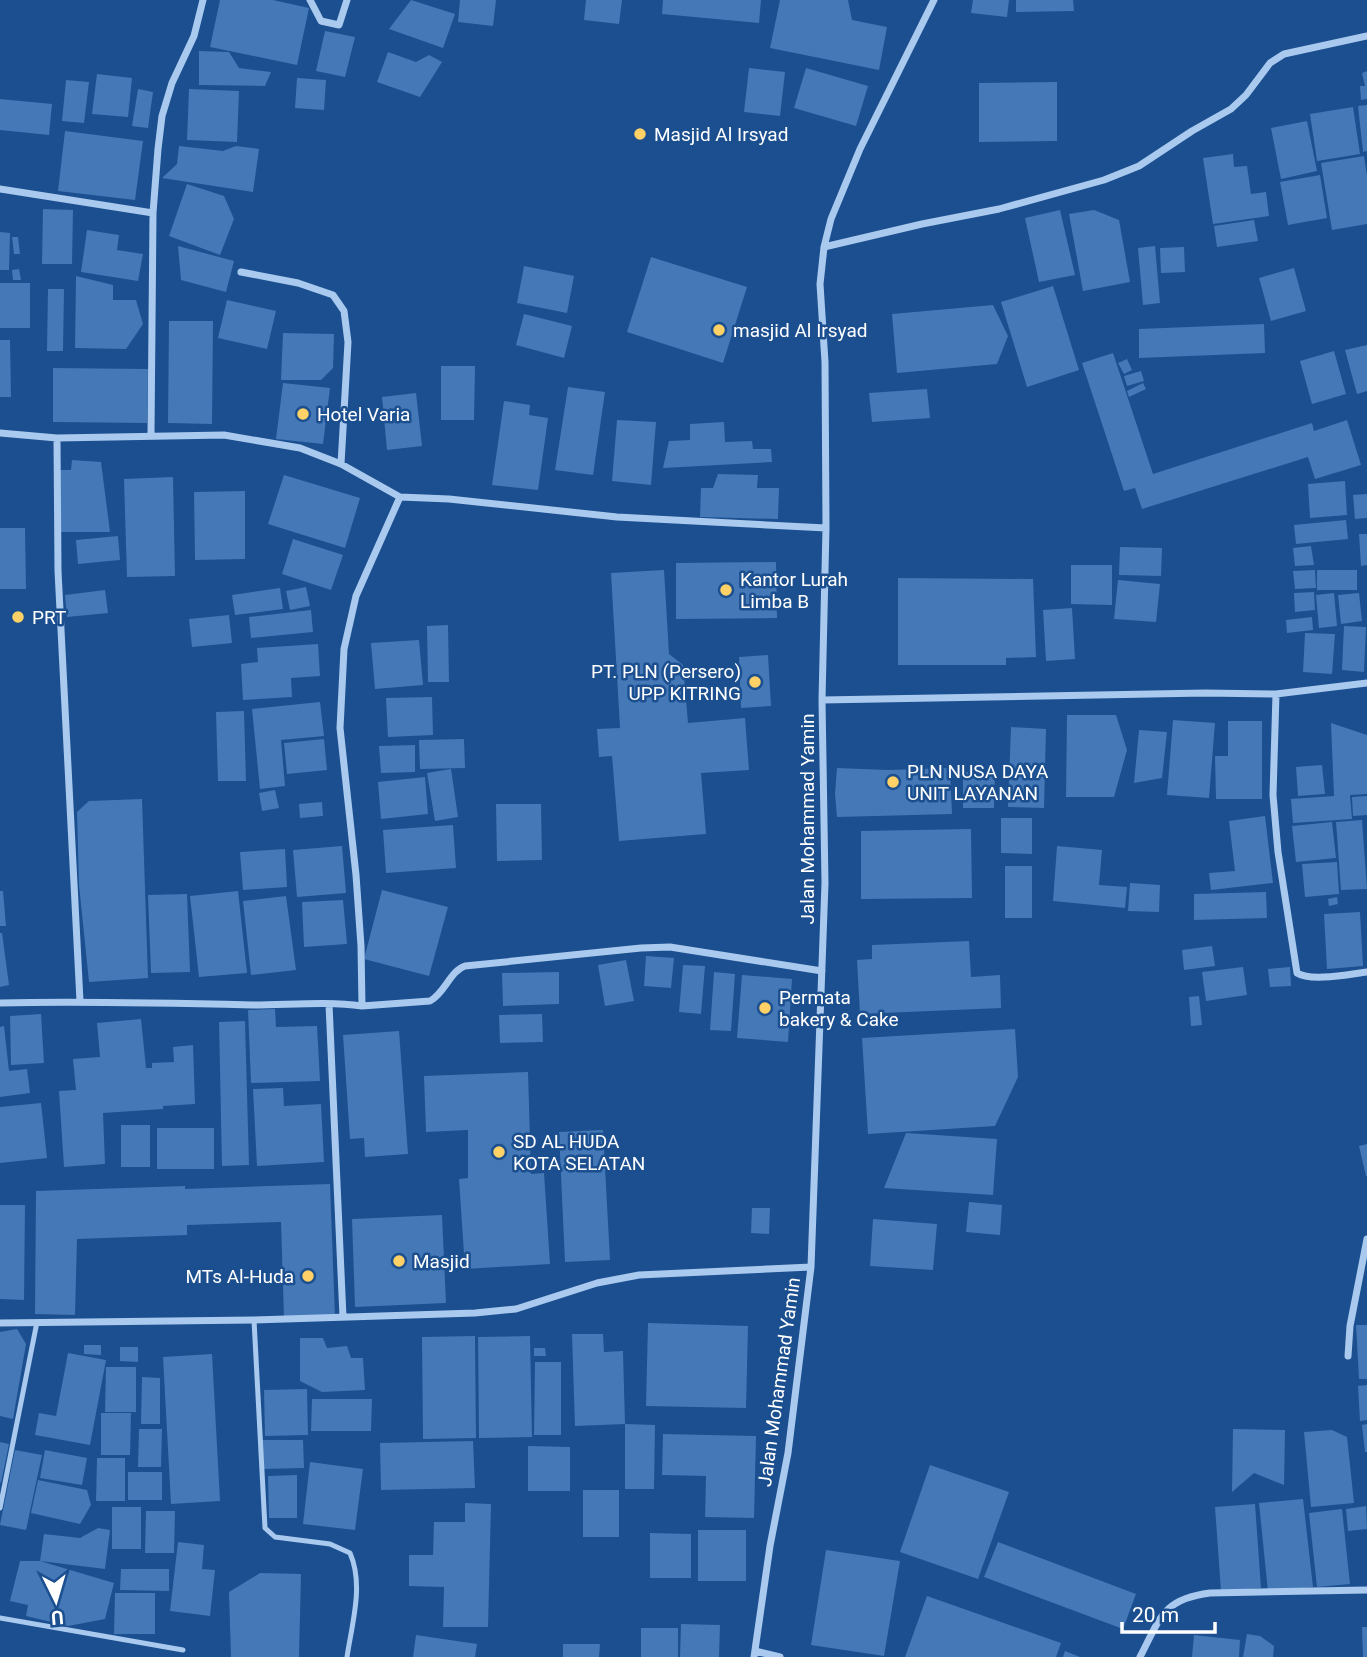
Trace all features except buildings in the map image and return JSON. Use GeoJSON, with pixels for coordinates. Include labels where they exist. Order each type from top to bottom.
{"type":"FeatureCollection","features":[{"type":"Feature","properties":{"kind":"street"},"geometry":{"type":"LineString","coordinates":[[151,435],[153,212],[162,116],[172,83],[194,37],[203,0]]}},
{"type":"Feature","properties":{"kind":"street"},"geometry":{"type":"LineString","coordinates":[[310,0],[321,21],[339,25],[347,0]]}},
{"type":"Feature","properties":{"kind":"street","name":"Jalan Mohammad Yamin"},"geometry":{"type":"LineString","coordinates":[[755,1654],[770,1546],[788,1453],[811,1267],[825,883],[822,700],[826,528],[825,362],[820,284],[824,247],[831,219],[860,149],[934,0]]}},
{"type":"Feature","properties":{"kind":"street"},"geometry":{"type":"LineString","coordinates":[[824,247],[1009,207],[1123,173],[1231,109],[1246,95],[1270,63],[1284,54],[1367,36]]}},
{"type":"Feature","properties":{"kind":"street"},"geometry":{"type":"LineString","coordinates":[[0,189],[153,212]]}},
{"type":"Feature","properties":{"kind":"street"},"geometry":{"type":"LineString","coordinates":[[241,272],[298,284],[332,295],[344,310],[348,353],[341,464]]}},
{"type":"Feature","properties":{"kind":"street"},"geometry":{"type":"LineString","coordinates":[[0,433],[57,438],[224,435],[300,448],[341,464],[400,497],[449,499],[617,517],[826,528]]}},
{"type":"Feature","properties":{"kind":"street"},"geometry":{"type":"LineString","coordinates":[[57,438],[58,571],[80,1001]]}},
{"type":"Feature","properties":{"kind":"street"},"geometry":{"type":"LineString","coordinates":[[362,1006],[356,874],[340,727],[344,649],[356,596],[400,497]]}},
{"type":"Feature","properties":{"kind":"street"},"geometry":{"type":"LineString","coordinates":[[822,700],[1276,694],[1367,683]]}},
{"type":"Feature","properties":{"kind":"street"},"geometry":{"type":"LineString","coordinates":[[1276,694],[1273,795],[1278,852],[1297,973],[1311,977],[1367,972]]}},
{"type":"Feature","properties":{"kind":"street"},"geometry":{"type":"LineString","coordinates":[[0,1003],[80,1001],[362,1006],[430,1001],[440,996],[459,968],[465,966],[641,948],[670,947],[822,971]]}},
{"type":"Feature","properties":{"kind":"street"},"geometry":{"type":"LineString","coordinates":[[330,1004],[344,1317]]}},
{"type":"Feature","properties":{"kind":"street"},"geometry":{"type":"LineString","coordinates":[[1348,1356],[1350,1326],[1367,1239]]}},
{"type":"Feature","properties":{"kind":"street"},"geometry":{"type":"LineString","coordinates":[[0,1323],[254,1321],[516,1309],[597,1283],[639,1275],[811,1267]]}},
{"type":"Feature","properties":{"kind":"street"},"geometry":{"type":"LineString","coordinates":[[1140,1657],[1162,1614],[1176,1601],[1187,1597],[1210,1593],[1367,1590]]}},
{"type":"Feature","properties":{"kind":"street"},"geometry":{"type":"LineString","coordinates":[[755,1654],[780,1657]]}},
{"type":"Feature","properties":{"kind":"lane"},"geometry":{"type":"LineString","coordinates":[[254,1321],[265,1528],[275,1537],[330,1544],[350,1553],[356,1566],[358,1582],[347,1657]]}},
{"type":"Feature","properties":{"kind":"lane"},"geometry":{"type":"LineString","coordinates":[[0,1508],[37,1322]]}},
{"type":"Feature","properties":{"kind":"lane"},"geometry":{"type":"LineString","coordinates":[[0,1618],[183,1650]]}},
{"type":"Feature","properties":{"kind":"place","name":"Masjid Al Irsyad"},"geometry":{"type":"Point","coordinates":[640,134]}},
{"type":"Feature","properties":{"kind":"place","name":"masjid Al Irsyad"},"geometry":{"type":"Point","coordinates":[719,330]}},
{"type":"Feature","properties":{"kind":"place","name":"Hotel Varia"},"geometry":{"type":"Point","coordinates":[303,414]}},
{"type":"Feature","properties":{"kind":"place","name":"Kantor Lurah Limba B"},"geometry":{"type":"Point","coordinates":[726,590]}},
{"type":"Feature","properties":{"kind":"place","name":"PRT"},"geometry":{"type":"Point","coordinates":[18,617]}},
{"type":"Feature","properties":{"kind":"place","name":"PT. PLN (Persero) UPP KITRING"},"geometry":{"type":"Point","coordinates":[755,682]}},
{"type":"Feature","properties":{"kind":"place","name":"PLN NUSA DAYA UNIT LAYANAN"},"geometry":{"type":"Point","coordinates":[893,782]}},
{"type":"Feature","properties":{"kind":"place","name":"Permata bakery & Cake"},"geometry":{"type":"Point","coordinates":[765,1008]}},
{"type":"Feature","properties":{"kind":"place","name":"SD AL HUDA KOTA SELATAN"},"geometry":{"type":"Point","coordinates":[499,1152]}},
{"type":"Feature","properties":{"kind":"place","name":"Masjid"},"geometry":{"type":"Point","coordinates":[399,1261]}},
{"type":"Feature","properties":{"kind":"place","name":"MTs Al-Huda"},"geometry":{"type":"Point","coordinates":[308,1276]}}]}
